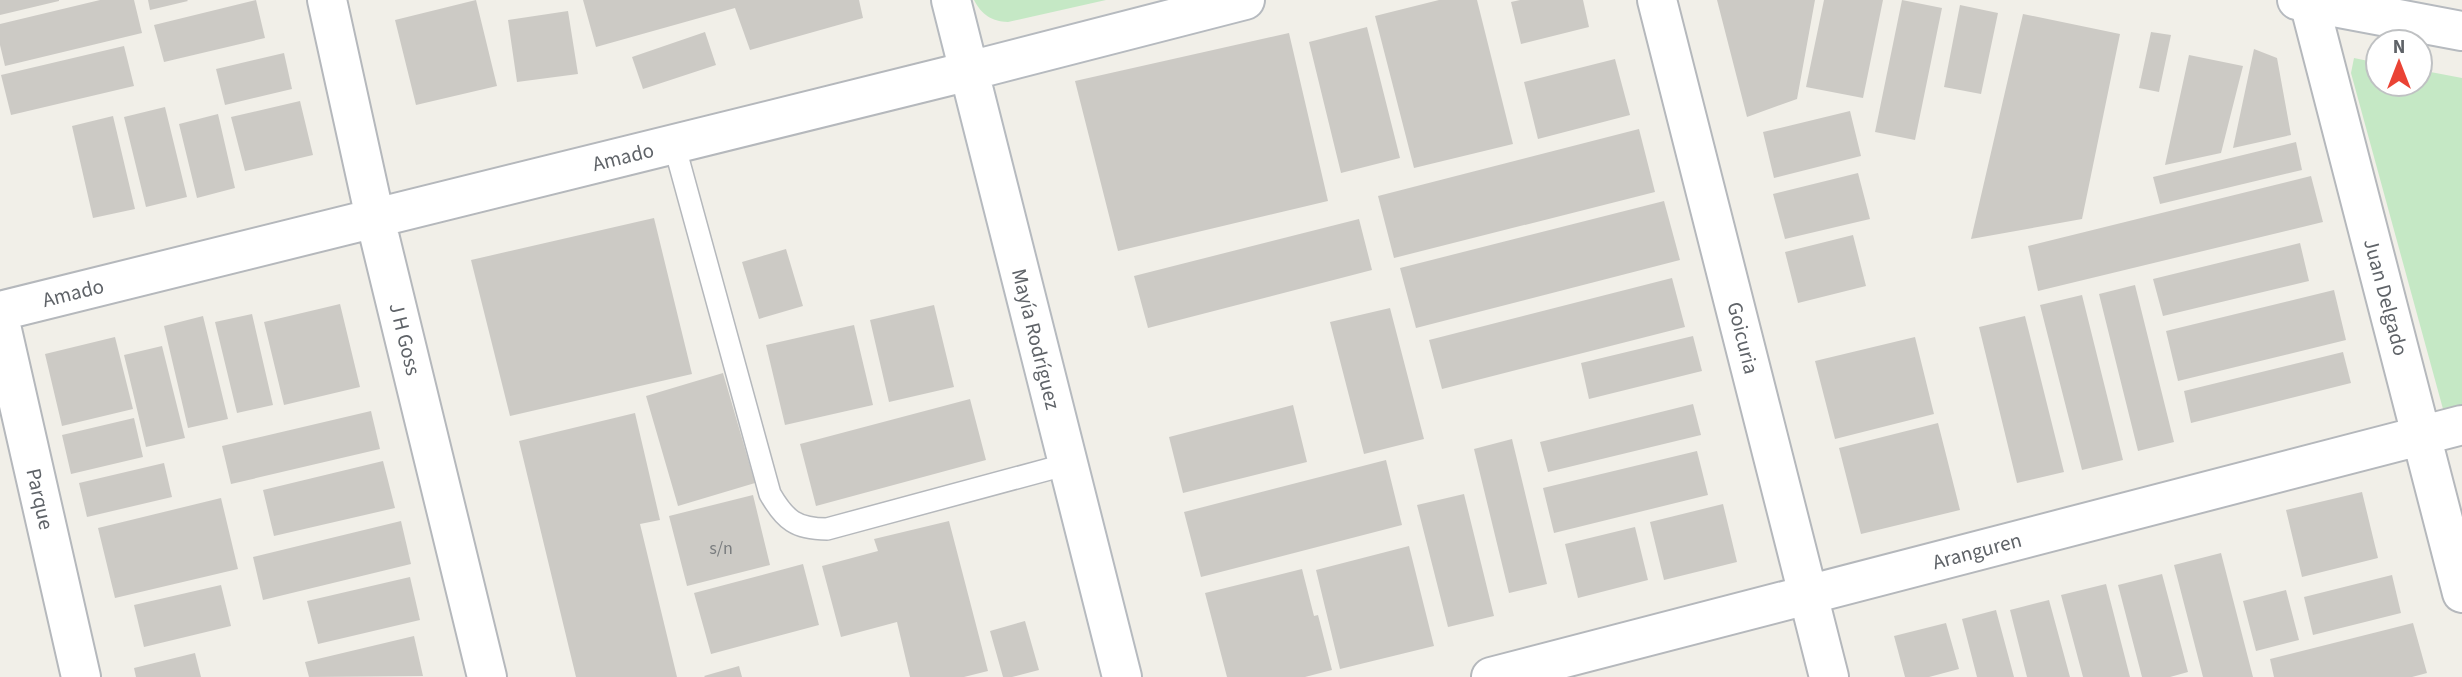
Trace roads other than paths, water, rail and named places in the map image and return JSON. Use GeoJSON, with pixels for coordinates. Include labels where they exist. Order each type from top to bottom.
{"type":"FeatureCollection","features":[{"type":"Feature","properties":{"kind":"street","name":"J H Goss"},"geometry":{"type":"LineString","coordinates":[[327,0],[375,218],[487,677]]}},
{"type":"Feature","properties":{"kind":"street","name":"Mayía Rodríguez"},"geometry":{"type":"LineString","coordinates":[[951,0],[1122,677]]}},
{"type":"Feature","properties":{"kind":"street","name":"Amado"},"geometry":{"type":"LineString","coordinates":[[0,311],[1245,0]]}},
{"type":"Feature","properties":{"kind":"street","name":"Goicuria"},"geometry":{"type":"LineString","coordinates":[[1657,0],[1829,677]]}},
{"type":"Feature","properties":{"kind":"street"},"geometry":{"type":"LineString","coordinates":[[2303,1],[2462,31]]}},
{"type":"Feature","properties":{"kind":"street","name":"Juan Delgado"},"geometry":{"type":"LineString","coordinates":[[2303,1],[2462,593]]}},
{"type":"Feature","properties":{"kind":"street","name":"Parque"},"geometry":{"type":"LineString","coordinates":[[0,321],[81,677]]}},
{"type":"Feature","properties":{"kind":"street","name":"Aranguren"},"geometry":{"type":"LineString","coordinates":[[1491,677],[2462,425]]}},
{"type":"Feature","properties":{"kind":"lane"},"geometry":{"type":"LineString","coordinates":[[674,144],[770,494],[781,512],[792,522],[811,529],[827,529],[1068,464]]}}]}
